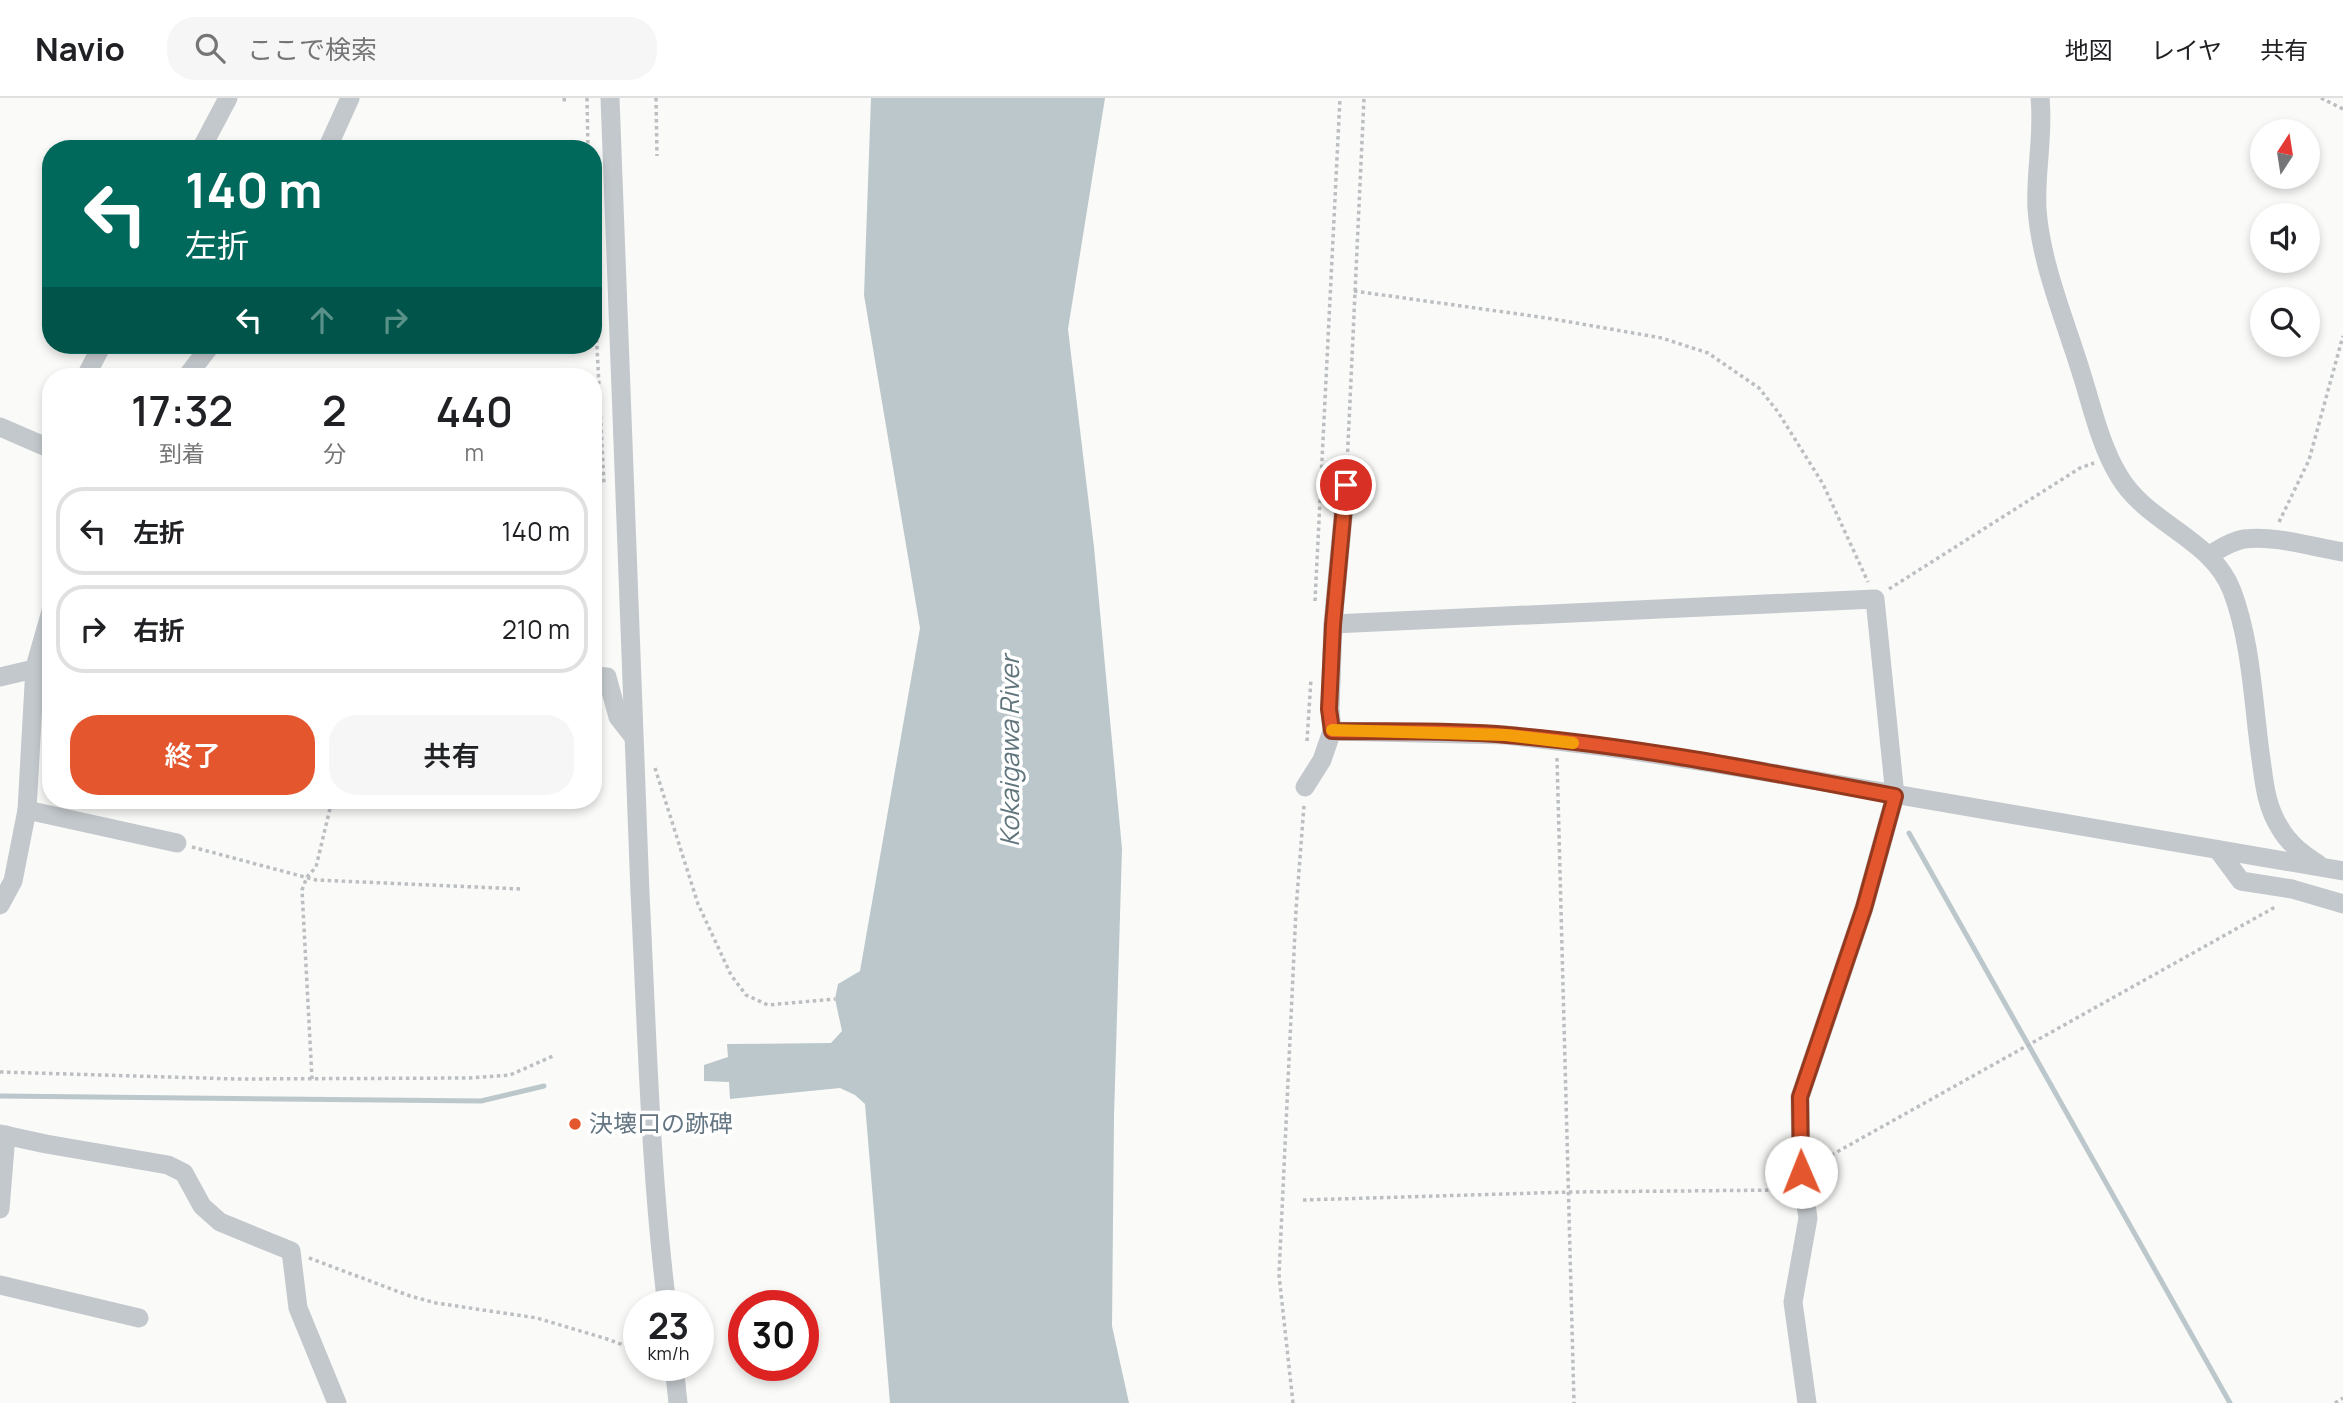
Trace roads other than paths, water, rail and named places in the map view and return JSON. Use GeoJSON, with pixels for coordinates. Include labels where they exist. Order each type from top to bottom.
{"type":"FeatureCollection","features":[{"type":"Feature","properties":{"kind":"street"},"geometry":{"type":"LineString","coordinates":[[206,140],[228,98]]}},
{"type":"Feature","properties":{"kind":"street"},"geometry":{"type":"LineString","coordinates":[[331,140],[350,98]]}},
{"type":"Feature","properties":{"kind":"street"},"geometry":{"type":"LineString","coordinates":[[610,98],[633,736],[650,1099],[666,1290]]}},
{"type":"Feature","properties":{"kind":"street"},"geometry":{"type":"LineString","coordinates":[[2040,98],[2038,209],[2045,252],[2109,458],[2129,491],[2146,508],[2208,555],[2221,570],[2230,587],[2243,631],[2267,803],[2280,829],[2296,849],[2334,870]]}},
{"type":"Feature","properties":{"kind":"street"},"geometry":{"type":"LineString","coordinates":[[193,368],[204,354]]}},
{"type":"Feature","properties":{"kind":"street"},"geometry":{"type":"LineString","coordinates":[[0,427],[42,445]]}},
{"type":"Feature","properties":{"kind":"street"},"geometry":{"type":"LineString","coordinates":[[1305,787],[1322,760],[1332,731],[1329,709],[1333,625],[1346,485]]}},
{"type":"Feature","properties":{"kind":"street"},"geometry":{"type":"LineString","coordinates":[[2208,555],[2244,539],[2270,539],[2343,552]]}},
{"type":"Feature","properties":{"kind":"street"},"geometry":{"type":"LineString","coordinates":[[1333,625],[1875,599],[1895,796],[1864,908],[1800,1097],[1803,1181],[1808,1218],[1793,1302],[1807,1403]]}},
{"type":"Feature","properties":{"kind":"street"},"geometry":{"type":"LineString","coordinates":[[1,676],[42,666]]}},
{"type":"Feature","properties":{"kind":"street"},"geometry":{"type":"LineString","coordinates":[[0,905],[13,881],[7,870],[27,810],[42,675]]}},
{"type":"Feature","properties":{"kind":"street"},"geometry":{"type":"LineString","coordinates":[[602,681],[618,716],[633,736]]}},
{"type":"Feature","properties":{"kind":"street"},"geometry":{"type":"LineString","coordinates":[[1332,731],[1506,735],[1557,741],[1725,765],[2334,870]]}},
{"type":"Feature","properties":{"kind":"street"},"geometry":{"type":"LineString","coordinates":[[27,810],[177,843]]}},
{"type":"Feature","properties":{"kind":"street"},"geometry":{"type":"LineString","coordinates":[[2218,850],[2241,881],[2292,889],[2343,904]]}},
{"type":"Feature","properties":{"kind":"street"},"geometry":{"type":"LineString","coordinates":[[0,1209],[3,1135],[168,1165],[184,1173],[202,1206],[220,1222],[291,1251],[299,1308],[337,1403]]}},
{"type":"Feature","properties":{"kind":"street"},"geometry":{"type":"LineString","coordinates":[[0,1285],[139,1318]]}},
{"type":"Feature","properties":{"kind":"street"},"geometry":{"type":"LineString","coordinates":[[676,1381],[678,1403]]}},
{"type":"Feature","properties":{"kind":"water","name":"Kokaigawa River"},"geometry":{"type":"Polygon","coordinates":[[[871,98],[1105,98],[1068,329],[1094,547],[1122,849],[1114,1116],[1112,1326],[1129,1403],[890,1403],[865,1104],[855,1095],[840,1088],[730,1099],[729,1082],[704,1081],[704,1065],[728,1057],[727,1044],[831,1043],[842,1031],[835,999],[838,984],[860,971],[920,628],[864,295],[871,98]]]}},
{"type":"Feature","properties":{"kind":"waterway"},"geometry":{"type":"LineString","coordinates":[[1909,833],[2230,1403]]}},
{"type":"Feature","properties":{"kind":"waterway"},"geometry":{"type":"LineString","coordinates":[[0,1096],[481,1101],[544,1086]]}},
{"type":"Feature","properties":{"kind":"place","name":"決壊口の跡碑"},"geometry":{"type":"Point","coordinates":[575,1124]}}]}
